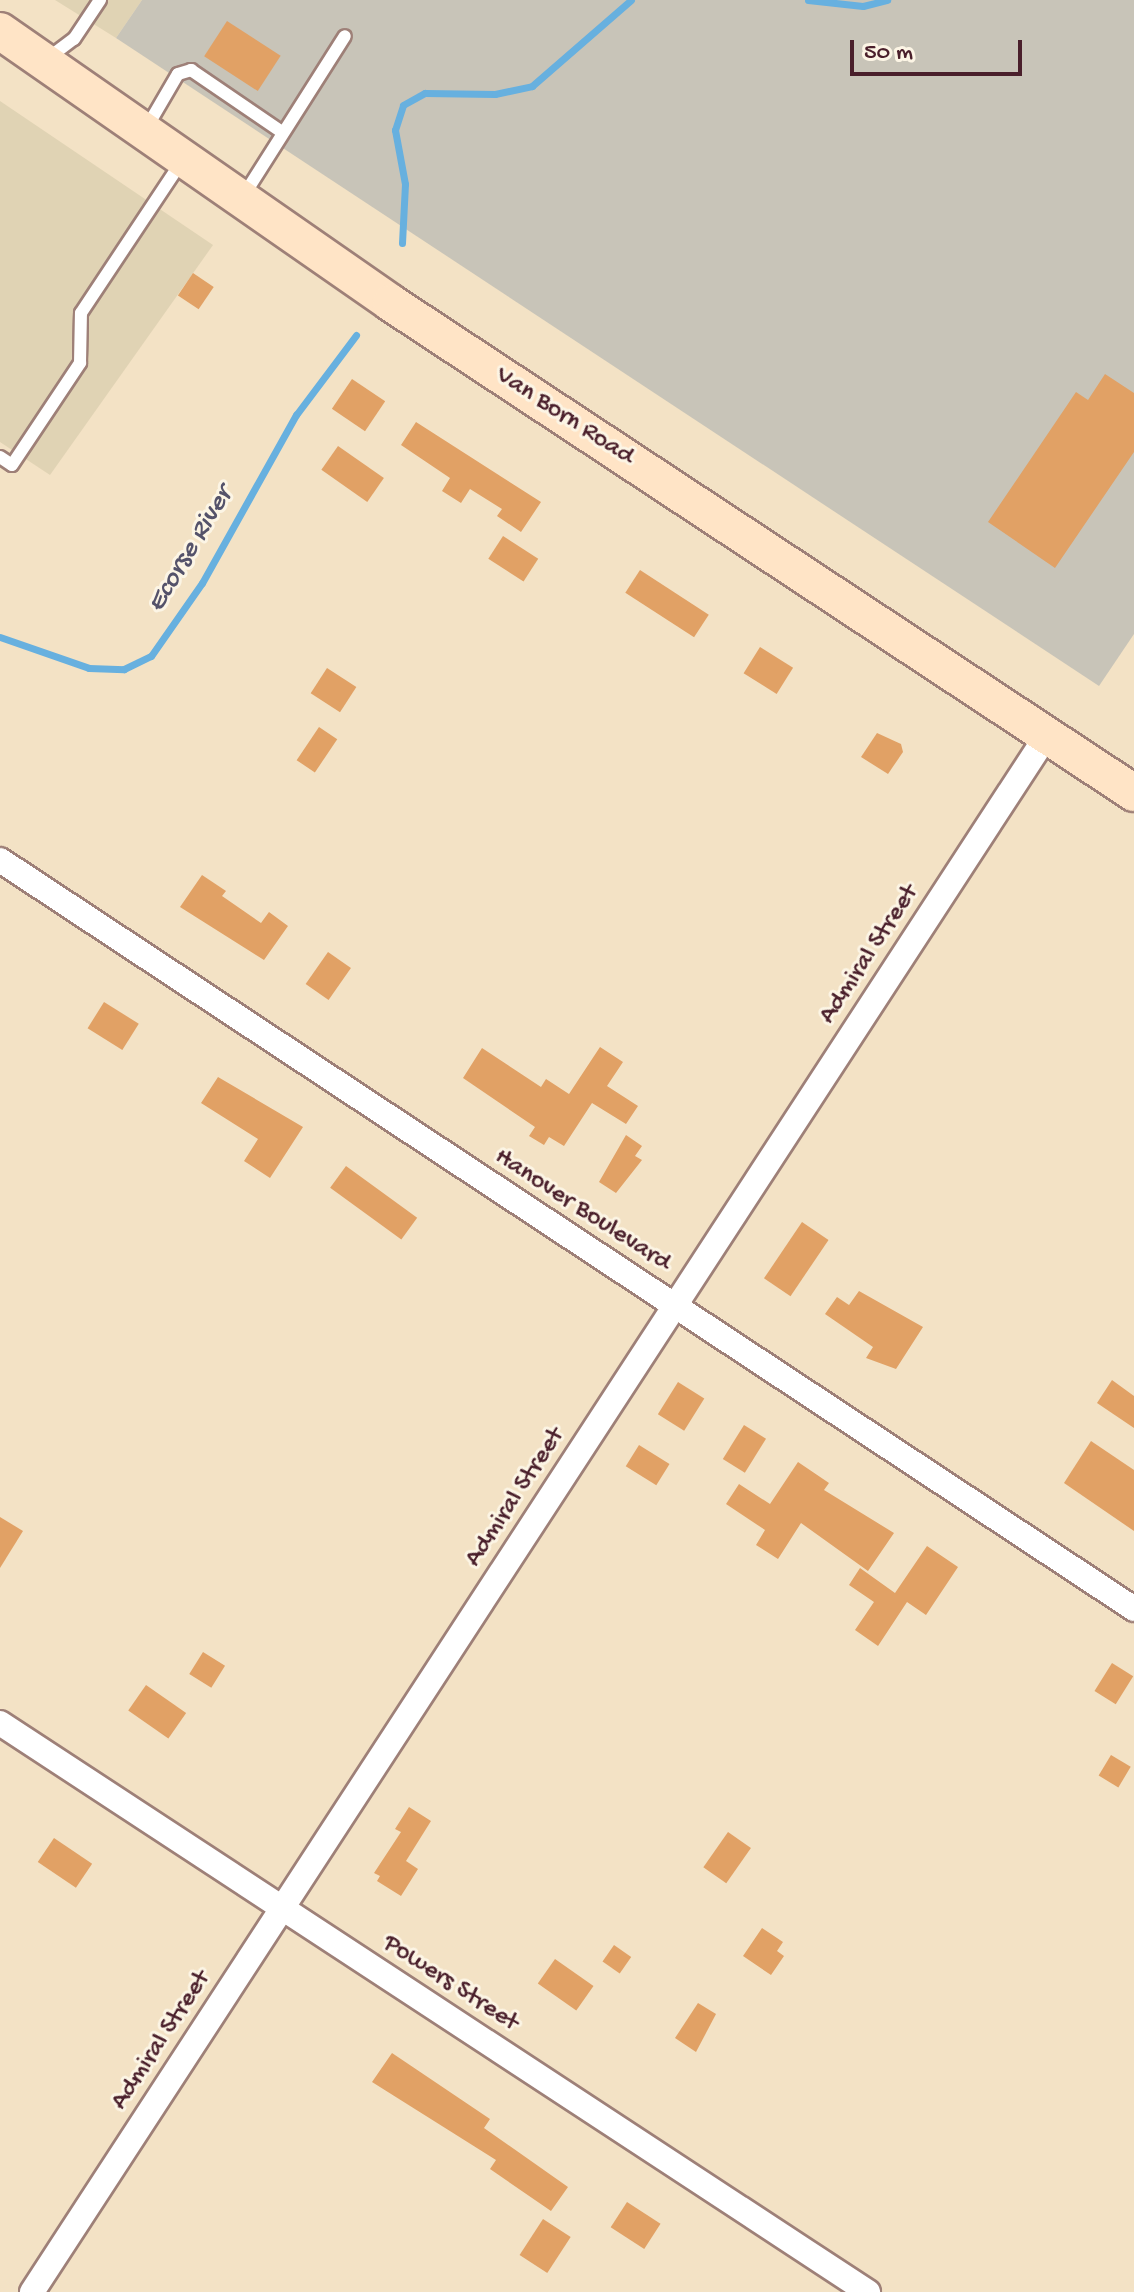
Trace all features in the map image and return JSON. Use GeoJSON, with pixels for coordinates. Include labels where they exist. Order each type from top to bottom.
{"type":"FeatureCollection","features":[{"type":"Feature","properties":{"kind":"main road","name":"Van Born Road"},"geometry":{"type":"LineString","coordinates":[[0,31],[241,201],[1134,793]]}},
{"type":"Feature","properties":{"kind":"street","name":"Admiral Street"},"geometry":{"type":"LineString","coordinates":[[32,2292],[1047,735]]}},
{"type":"Feature","properties":{"kind":"street","name":"Hanover Boulevard"},"geometry":{"type":"LineString","coordinates":[[0,860],[1134,1609]]}},
{"type":"Feature","properties":{"kind":"street","name":"Powers Street"},"geometry":{"type":"LineString","coordinates":[[0,1723],[868,2292]]}},
{"type":"Feature","properties":{"kind":"lane"},"geometry":{"type":"LineString","coordinates":[[45,61],[74,39],[100,0]]}},
{"type":"Feature","properties":{"kind":"lane"},"geometry":{"type":"LineString","coordinates":[[241,201],[345,36]]}},
{"type":"Feature","properties":{"kind":"lane"},"geometry":{"type":"LineString","coordinates":[[143,134],[178,74],[191,70],[282,132]]}},
{"type":"Feature","properties":{"kind":"lane"},"geometry":{"type":"LineString","coordinates":[[0,457],[12,465],[80,363],[81,313],[182,161]]}},
{"type":"Feature","properties":{"kind":"shaded area"},"geometry":{"type":"Polygon","coordinates":[[[55,0],[142,0],[116,38],[55,0]]]}},
{"type":"Feature","properties":{"kind":"shaded area"},"geometry":{"type":"Polygon","coordinates":[[[142,0],[1134,0],[1134,634],[1099,686],[116,38],[142,0]]]}},
{"type":"Feature","properties":{"kind":"shaded area"},"geometry":{"type":"Polygon","coordinates":[[[0,101],[213,245],[50,475],[0,442],[0,101]]]}},
{"type":"Feature","properties":{"kind":"building"},"geometry":{"type":"Polygon","coordinates":[[[227,21],[281,56],[258,91],[204,56],[227,21]]]}},
{"type":"Feature","properties":{"kind":"building"},"geometry":{"type":"Polygon","coordinates":[[[193,273],[214,287],[199,309],[178,295],[193,273]]]}},
{"type":"Feature","properties":{"kind":"building"},"geometry":{"type":"Polygon","coordinates":[[[1105,374],[1134,393],[1134,452],[1055,568],[988,522],[1076,392],[1088,400],[1105,374]]]}},
{"type":"Feature","properties":{"kind":"building"},"geometry":{"type":"Polygon","coordinates":[[[352,379],[385,401],[365,431],[332,409],[352,379]]]}},
{"type":"Feature","properties":{"kind":"building"},"geometry":{"type":"Polygon","coordinates":[[[416,422],[541,502],[521,532],[497,516],[502,509],[470,489],[461,503],[442,491],[450,478],[401,445],[416,422]]]}},
{"type":"Feature","properties":{"kind":"building"},"geometry":{"type":"Polygon","coordinates":[[[338,446],[384,478],[367,502],[321,470],[338,446]]]}},
{"type":"Feature","properties":{"kind":"building"},"geometry":{"type":"Polygon","coordinates":[[[503,536],[538,559],[524,582],[488,559],[503,536]]]}},
{"type":"Feature","properties":{"kind":"building"},"geometry":{"type":"Polygon","coordinates":[[[640,570],[709,615],[694,637],[625,593],[640,570]]]}},
{"type":"Feature","properties":{"kind":"building"},"geometry":{"type":"Polygon","coordinates":[[[760,647],[793,668],[777,694],[744,673],[760,647]]]}},
{"type":"Feature","properties":{"kind":"building"},"geometry":{"type":"Polygon","coordinates":[[[327,668],[356,687],[340,712],[311,693],[327,668]]]}},
{"type":"Feature","properties":{"kind":"building"},"geometry":{"type":"Polygon","coordinates":[[[319,727],[337,739],[315,772],[297,760],[319,727]]]}},
{"type":"Feature","properties":{"kind":"building"},"geometry":{"type":"Polygon","coordinates":[[[877,733],[901,744],[903,752],[888,774],[861,757],[877,733]]]}},
{"type":"Feature","properties":{"kind":"building"},"geometry":{"type":"Polygon","coordinates":[[[202,875],[226,891],[222,896],[261,923],[269,912],[288,926],[264,960],[180,907],[202,875]]]}},
{"type":"Feature","properties":{"kind":"building"},"geometry":{"type":"Polygon","coordinates":[[[328,952],[351,968],[329,1000],[306,984],[328,952]]]}},
{"type":"Feature","properties":{"kind":"building"},"geometry":{"type":"Polygon","coordinates":[[[104,1002],[139,1024],[122,1050],[88,1028],[104,1002]]]}},
{"type":"Feature","properties":{"kind":"building"},"geometry":{"type":"Polygon","coordinates":[[[600,1047],[623,1062],[607,1086],[638,1106],[626,1124],[592,1103],[564,1146],[549,1137],[544,1145],[529,1136],[535,1127],[463,1078],[482,1048],[541,1087],[546,1079],[569,1094],[600,1047]]]}},
{"type":"Feature","properties":{"kind":"building"},"geometry":{"type":"Polygon","coordinates":[[[218,1077],[303,1127],[270,1178],[244,1161],[258,1139],[201,1103],[218,1077]]]}},
{"type":"Feature","properties":{"kind":"building"},"geometry":{"type":"Polygon","coordinates":[[[626,1135],[642,1146],[635,1156],[642,1160],[616,1193],[599,1182],[626,1135]]]}},
{"type":"Feature","properties":{"kind":"building"},"geometry":{"type":"Polygon","coordinates":[[[346,1166],[417,1218],[401,1240],[330,1188],[346,1166]]]}},
{"type":"Feature","properties":{"kind":"building"},"geometry":{"type":"Polygon","coordinates":[[[802,1222],[829,1240],[791,1296],[764,1278],[802,1222]]]}},
{"type":"Feature","properties":{"kind":"building"},"geometry":{"type":"Polygon","coordinates":[[[859,1291],[923,1327],[896,1369],[866,1358],[873,1347],[825,1314],[837,1297],[849,1305],[859,1291]]]}},
{"type":"Feature","properties":{"kind":"building"},"geometry":{"type":"Polygon","coordinates":[[[1112,1380],[1134,1396],[1134,1428],[1097,1403],[1112,1380]]]}},
{"type":"Feature","properties":{"kind":"building"},"geometry":{"type":"Polygon","coordinates":[[[678,1382],[704,1398],[684,1431],[658,1414],[678,1382]]]}},
{"type":"Feature","properties":{"kind":"building"},"geometry":{"type":"Polygon","coordinates":[[[744,1425],[766,1439],[745,1473],[723,1459],[744,1425]]]}},
{"type":"Feature","properties":{"kind":"building"},"geometry":{"type":"Polygon","coordinates":[[[1091,1441],[1134,1470],[1134,1531],[1064,1483],[1091,1441]]]}},
{"type":"Feature","properties":{"kind":"building"},"geometry":{"type":"Polygon","coordinates":[[[639,1445],[670,1464],[656,1485],[626,1466],[639,1445]]]}},
{"type":"Feature","properties":{"kind":"building"},"geometry":{"type":"Polygon","coordinates":[[[798,1462],[829,1483],[824,1490],[894,1533],[868,1571],[801,1523],[778,1559],[756,1545],[765,1530],[726,1504],[739,1484],[770,1504],[798,1462]]]}},
{"type":"Feature","properties":{"kind":"building"},"geometry":{"type":"Polygon","coordinates":[[[0,1517],[23,1531],[0,1568],[0,1517]]]}},
{"type":"Feature","properties":{"kind":"building"},"geometry":{"type":"Polygon","coordinates":[[[927,1546],[958,1567],[926,1615],[907,1602],[878,1646],[855,1630],[874,1602],[849,1585],[860,1568],[895,1593],[927,1546]]]}},
{"type":"Feature","properties":{"kind":"building"},"geometry":{"type":"Polygon","coordinates":[[[203,1652],[225,1666],[211,1688],[189,1674],[203,1652]]]}},
{"type":"Feature","properties":{"kind":"building"},"geometry":{"type":"Polygon","coordinates":[[[1112,1663],[1133,1676],[1116,1704],[1095,1691],[1112,1663]]]}},
{"type":"Feature","properties":{"kind":"building"},"geometry":{"type":"Polygon","coordinates":[[[146,1685],[186,1713],[168,1738],[128,1710],[146,1685]]]}},
{"type":"Feature","properties":{"kind":"building"},"geometry":{"type":"Polygon","coordinates":[[[1111,1755],[1131,1767],[1118,1787],[1099,1776],[1111,1755]]]}},
{"type":"Feature","properties":{"kind":"building"},"geometry":{"type":"Polygon","coordinates":[[[409,1807],[431,1821],[406,1861],[418,1869],[401,1896],[377,1881],[380,1876],[374,1873],[401,1832],[395,1829],[409,1807]]]}},
{"type":"Feature","properties":{"kind":"building"},"geometry":{"type":"Polygon","coordinates":[[[728,1832],[751,1848],[726,1883],[703,1867],[728,1832]]]}},
{"type":"Feature","properties":{"kind":"building"},"geometry":{"type":"Polygon","coordinates":[[[54,1838],[92,1864],[76,1888],[38,1862],[54,1838]]]}},
{"type":"Feature","properties":{"kind":"building"},"geometry":{"type":"Polygon","coordinates":[[[762,1928],[783,1942],[777,1951],[784,1956],[771,1975],[743,1956],[762,1928]]]}},
{"type":"Feature","properties":{"kind":"building"},"geometry":{"type":"Polygon","coordinates":[[[614,1945],[631,1957],[620,1973],[603,1961],[614,1945]]]}},
{"type":"Feature","properties":{"kind":"building"},"geometry":{"type":"Polygon","coordinates":[[[555,1959],[594,1986],[576,2011],[538,1984],[555,1959]]]}},
{"type":"Feature","properties":{"kind":"building"},"geometry":{"type":"Polygon","coordinates":[[[698,2003],[716,2014],[696,2052],[675,2038],[698,2003]]]}},
{"type":"Feature","properties":{"kind":"building"},"geometry":{"type":"Polygon","coordinates":[[[392,2053],[490,2119],[484,2128],[568,2187],[551,2211],[490,2169],[496,2160],[372,2082],[392,2053]]]}},
{"type":"Feature","properties":{"kind":"building"},"geometry":{"type":"Polygon","coordinates":[[[627,2202],[661,2224],[644,2249],[611,2227],[627,2202]]]}},
{"type":"Feature","properties":{"kind":"building"},"geometry":{"type":"Polygon","coordinates":[[[543,2219],[571,2237],[547,2273],[520,2255],[543,2219]]]}},
{"type":"Feature","properties":{"kind":"waterway","name":"Ecorse River"},"geometry":{"type":"LineString","coordinates":[[402,243],[405,184],[395,130],[403,105],[425,93],[495,94],[532,86],[631,0]]}},
{"type":"Feature","properties":{"kind":"waterway","name":"Ecorse River"},"geometry":{"type":"LineString","coordinates":[[808,0],[863,6],[887,0]]}},
{"type":"Feature","properties":{"kind":"waterway","name":"Ecorse River"},"geometry":{"type":"LineString","coordinates":[[0,637],[89,668],[124,669],[151,656],[202,583],[296,415],[356,335]]}}]}
